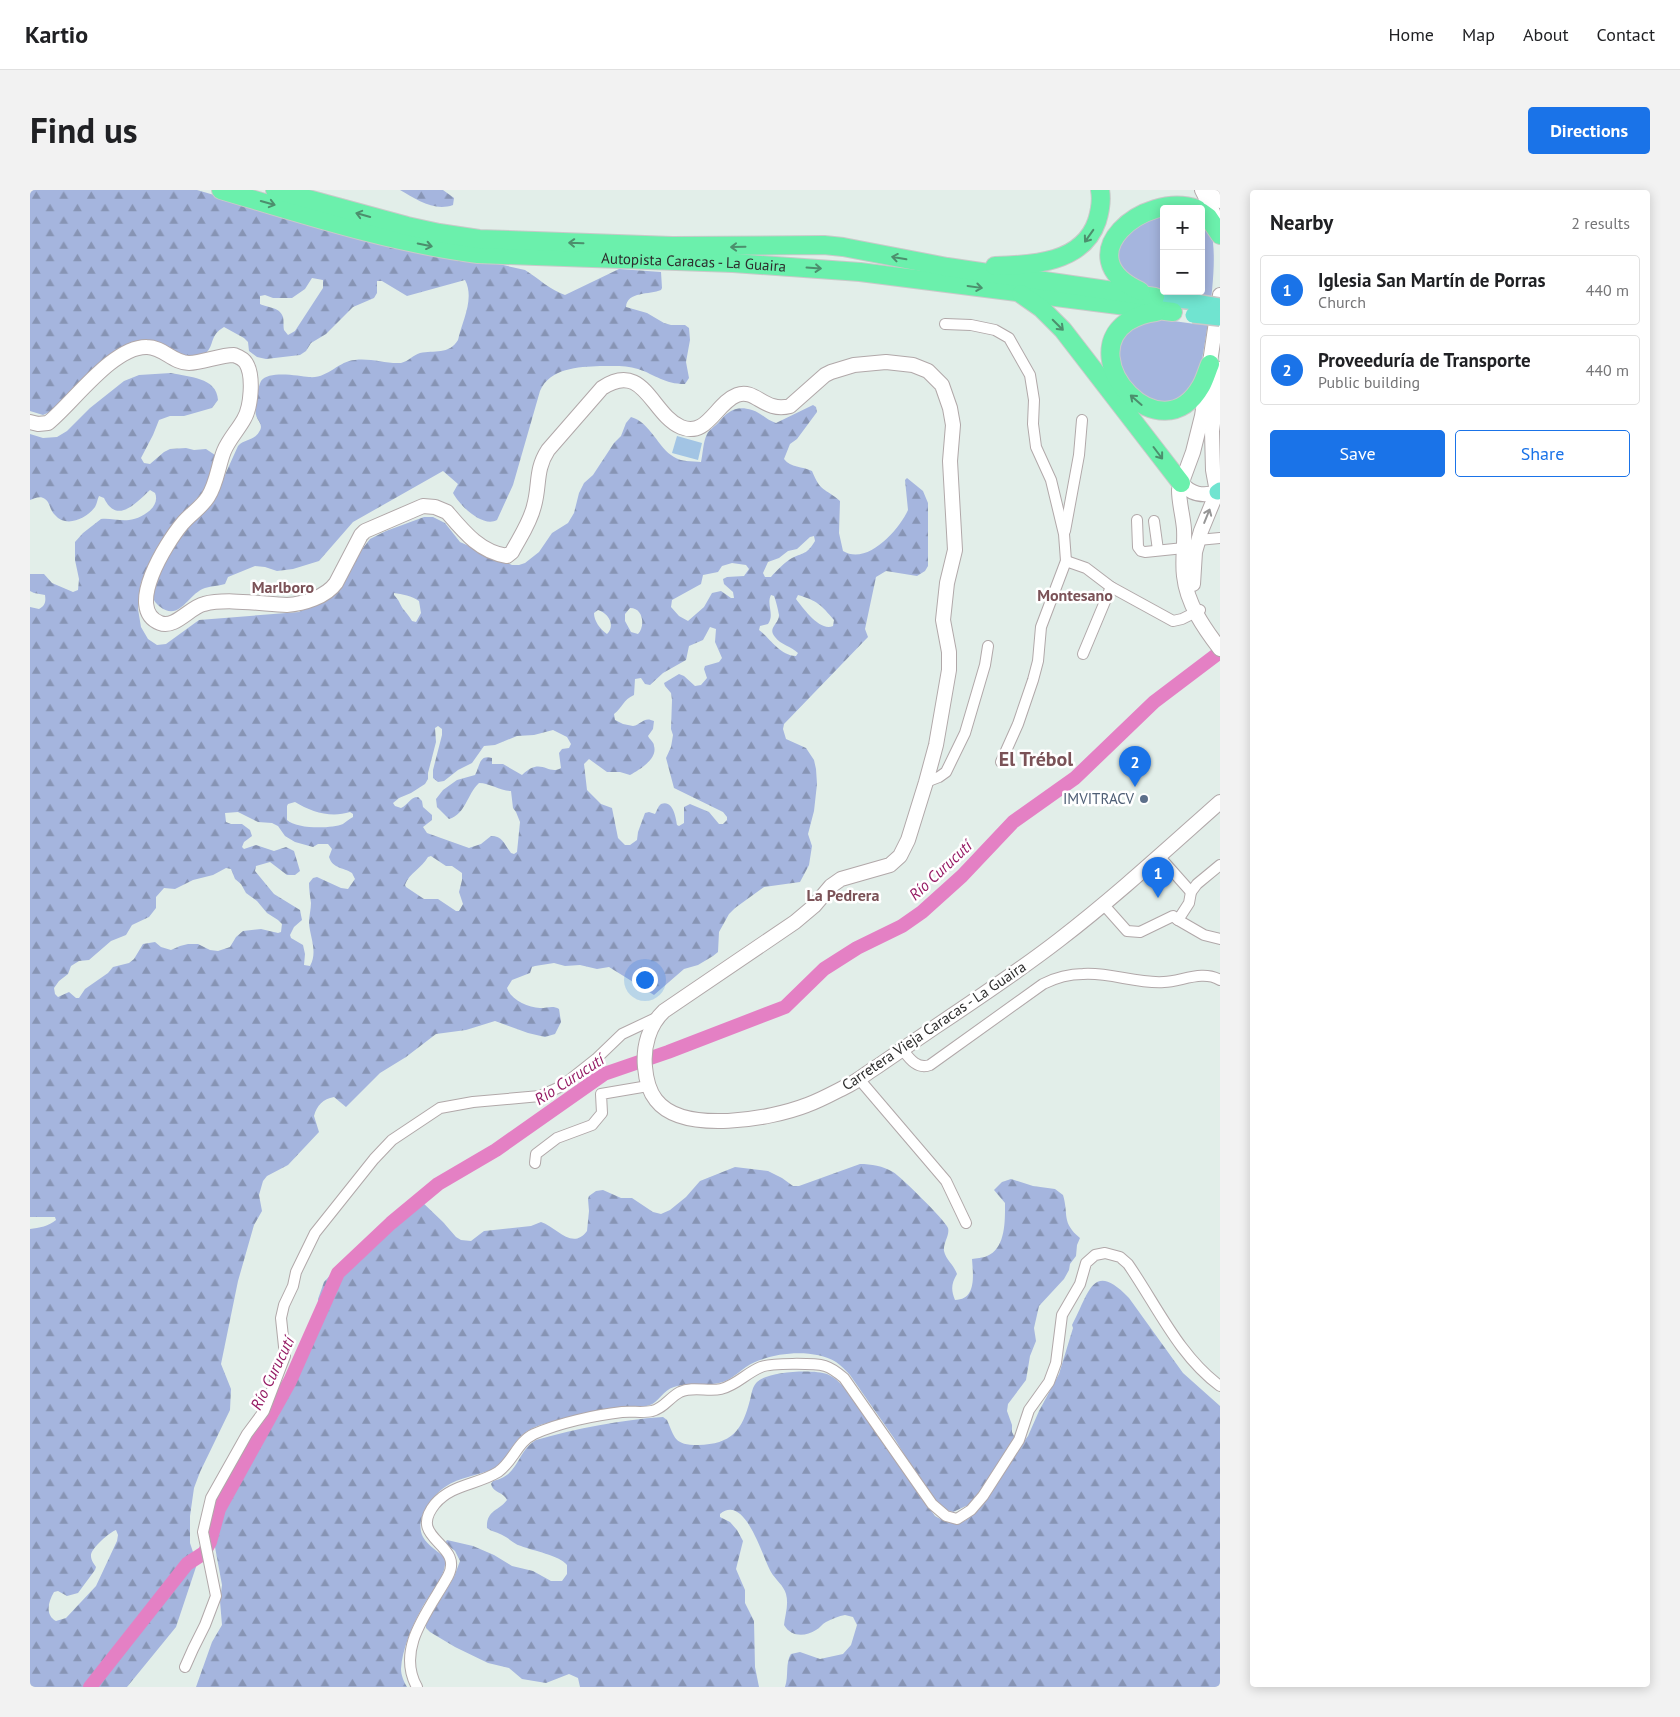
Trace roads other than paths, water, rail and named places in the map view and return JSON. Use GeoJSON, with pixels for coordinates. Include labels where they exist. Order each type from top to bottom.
{"type":"FeatureCollection","features":[{"type":"Feature","properties":{"kind":"highway","name":"Autopista Caracas - La Guaira"},"geometry":{"type":"LineString","coordinates":[[221,190],[368,232],[422,245],[469,253],[733,263],[860,272],[1173,312]]}},
{"type":"Feature","properties":{"kind":"highway","name":"Autopista Caracas - La Guaira"},"geometry":{"type":"LineString","coordinates":[[275,190],[407,226],[480,239],[672,246],[824,245],[947,267],[1155,297]]}},
{"type":"Feature","properties":{"kind":"highway"},"geometry":{"type":"LineString","coordinates":[[947,267],[1012,266],[1066,256],[1091,236],[1099,216],[1101,204],[1100,190]]}},
{"type":"Feature","properties":{"kind":"highway"},"geometry":{"type":"LineString","coordinates":[[1155,297],[1128,285],[1117,275],[1110,261],[1109,252],[1112,235],[1123,221],[1148,205],[1164,201],[1191,205]]}},
{"type":"Feature","properties":{"kind":"highway"},"geometry":{"type":"LineString","coordinates":[[1205,215],[1220,234]]}},
{"type":"Feature","properties":{"kind":"highway"},"geometry":{"type":"LineString","coordinates":[[1021,293],[1041,308],[1063,330],[1181,483]]}},
{"type":"Feature","properties":{"kind":"highway"},"geometry":{"type":"LineString","coordinates":[[1173,312],[1146,313],[1134,318],[1120,329],[1113,340],[1110,353],[1114,373],[1118,380],[1135,400],[1143,406],[1167,411],[1181,407],[1192,398],[1215,367]]}},
{"type":"Feature","properties":{"kind":"main road"},"geometry":{"type":"LineString","coordinates":[[1202,190],[1211,207],[1220,234]]}},
{"type":"Feature","properties":{"kind":"main road"},"geometry":{"type":"LineString","coordinates":[[1215,190],[1220,201]]}},
{"type":"Feature","properties":{"kind":"main road"},"geometry":{"type":"LineString","coordinates":[[1198,611],[1193,582],[1193,561],[1198,540],[1218,491],[1213,470],[1212,431],[1220,295]]}},
{"type":"Feature","properties":{"kind":"main road"},"geometry":{"type":"LineString","coordinates":[[1155,297],[1220,318]]}},
{"type":"Feature","properties":{"kind":"main road"},"geometry":{"type":"LineString","coordinates":[[1173,312],[1220,306]]}},
{"type":"Feature","properties":{"kind":"main road","name":"Carretera Vieja Caracas - La Guaira"},"geometry":{"type":"LineString","coordinates":[[30,422],[38,424],[48,423],[107,365],[134,349],[145,346],[156,348],[187,363],[234,355],[241,358],[247,364],[250,372],[249,408],[244,420],[234,432],[223,452],[215,482],[209,495],[176,532],[148,584],[146,597],[149,613],[158,622],[164,624],[174,622],[204,603],[240,602],[294,605],[323,594],[333,588],[365,531],[423,506],[442,509],[476,543],[488,551],[507,556],[512,552],[532,515],[539,466],[543,458],[602,388],[610,382],[620,379],[639,384],[669,419],[682,428],[690,429],[697,428],[706,423],[728,400],[736,395],[754,396],[766,405],[785,408],[795,403],[824,375],[842,368],[886,362],[912,365],[928,372],[942,385],[950,408],[953,425],[950,461],[954,550],[947,583],[943,620],[949,652],[949,670],[936,745],[908,840],[896,861],[890,865],[835,882],[814,906],[794,922],[658,1016],[649,1034],[644,1054],[645,1068],[648,1086],[657,1101],[670,1112],[703,1121],[754,1119],[806,1105],[850,1085],[1027,965],[1103,904],[1220,802]]}},
{"type":"Feature","properties":{"kind":"main road"},"geometry":{"type":"LineString","coordinates":[[1215,367],[1199,433],[1181,483],[1179,497],[1183,518],[1184,577],[1188,596],[1213,633],[1220,649]]}},
{"type":"Feature","properties":{"kind":"main road"},"geometry":{"type":"LineString","coordinates":[[1181,483],[1190,492],[1196,494],[1218,491]]}},
{"type":"Feature","properties":{"kind":"street"},"geometry":{"type":"LineString","coordinates":[[945,324],[971,325],[995,330],[1009,338],[1020,355],[1030,375],[1034,400],[1033,424],[1036,447],[1051,480],[1064,534],[1066,561],[1041,627],[1038,661],[1033,680],[1018,724],[1001,762]]}},
{"type":"Feature","properties":{"kind":"street"},"geometry":{"type":"LineString","coordinates":[[1064,534],[1079,455],[1082,420]]}},
{"type":"Feature","properties":{"kind":"street"},"geometry":{"type":"LineString","coordinates":[[1137,520],[1138,547],[1141,551],[1184,548]]}},
{"type":"Feature","properties":{"kind":"street"},"geometry":{"type":"LineString","coordinates":[[1154,521],[1158,550]]}},
{"type":"Feature","properties":{"kind":"street"},"geometry":{"type":"LineString","coordinates":[[1198,540],[1220,538]]}},
{"type":"Feature","properties":{"kind":"street"},"geometry":{"type":"LineString","coordinates":[[1066,561],[1086,568],[1111,587],[1173,621],[1198,611]]}},
{"type":"Feature","properties":{"kind":"street"},"geometry":{"type":"LineString","coordinates":[[1083,654],[1111,587]]}},
{"type":"Feature","properties":{"kind":"street"},"geometry":{"type":"LineString","coordinates":[[926,782],[946,772],[965,733],[985,665],[988,646]]}},
{"type":"Feature","properties":{"kind":"street"},"geometry":{"type":"LineString","coordinates":[[1159,856],[1192,892]]}},
{"type":"Feature","properties":{"kind":"street"},"geometry":{"type":"LineString","coordinates":[[1178,920],[1189,903],[1196,884],[1220,865]]}},
{"type":"Feature","properties":{"kind":"street"},"geometry":{"type":"LineString","coordinates":[[1103,904],[1127,931],[1140,932],[1173,916],[1204,935],[1220,939]]}},
{"type":"Feature","properties":{"kind":"street"},"geometry":{"type":"LineString","coordinates":[[902,1049],[918,1065],[930,1065],[1043,984],[1057,978],[1083,974],[1163,982],[1206,975],[1220,980]]}},
{"type":"Feature","properties":{"kind":"street"},"geometry":{"type":"LineString","coordinates":[[185,1667],[205,1626],[216,1596],[203,1532],[211,1498],[247,1434],[264,1410],[285,1356],[281,1318],[284,1305],[296,1272],[314,1233],[374,1159],[392,1140],[440,1108],[473,1102],[540,1096],[562,1086],[596,1059],[622,1034],[658,1016]]}},
{"type":"Feature","properties":{"kind":"street"},"geometry":{"type":"LineString","coordinates":[[859,1079],[946,1181],[966,1223]]}},
{"type":"Feature","properties":{"kind":"street"},"geometry":{"type":"LineString","coordinates":[[535,1163],[536,1154],[557,1138],[592,1125],[602,1113],[601,1094],[648,1086]]}},
{"type":"Feature","properties":{"kind":"street"},"geometry":{"type":"LineString","coordinates":[[417,1687],[410,1674],[415,1634],[423,1616],[448,1576],[452,1564],[449,1554],[429,1531],[427,1519],[429,1512],[450,1491],[499,1471],[510,1461],[527,1439],[548,1429],[613,1414],[658,1410],[682,1391],[723,1388],[739,1382],[761,1367],[816,1364],[832,1369],[844,1378],[932,1504],[946,1516],[957,1519],[971,1510],[984,1496],[1019,1440],[1029,1410],[1051,1378],[1057,1355],[1062,1315],[1080,1284],[1084,1267],[1096,1255],[1105,1253],[1120,1257],[1128,1264],[1188,1356],[1207,1377],[1220,1386]]}},
{"type":"Feature","properties":{"kind":"waterway","name":"Río Curucutí"},"geometry":{"type":"LineString","coordinates":[[90,1687],[187,1564],[204,1553],[210,1542],[219,1509],[290,1381],[338,1273],[391,1223],[438,1184],[496,1150],[604,1074],[668,1052],[785,1007],[824,969],[857,948],[902,926],[922,912],[962,876],[1013,822],[1075,778],[1154,702],[1220,652]]}},
{"type":"Feature","properties":{"kind":"place","name":"Proveeduría de Transporte"},"geometry":{"type":"Point","coordinates":[1135,787]}},
{"type":"Feature","properties":{"kind":"place","name":"IMVITRACV"},"geometry":{"type":"Point","coordinates":[1144,799]}},
{"type":"Feature","properties":{"kind":"place","name":"Iglesia San Martín de Porras"},"geometry":{"type":"Point","coordinates":[1158,898]}},
{"type":"Feature","properties":{"kind":"district","name":"Marlboro"},"geometry":{"type":"Point","coordinates":[283,587]}},
{"type":"Feature","properties":{"kind":"district","name":"Montesano"},"geometry":{"type":"Point","coordinates":[1075,595]}},
{"type":"Feature","properties":{"kind":"district","name":"El Trébol"},"geometry":{"type":"Point","coordinates":[1036,759]}},
{"type":"Feature","properties":{"kind":"district","name":"La Pedrera"},"geometry":{"type":"Point","coordinates":[843,895]}}]}
